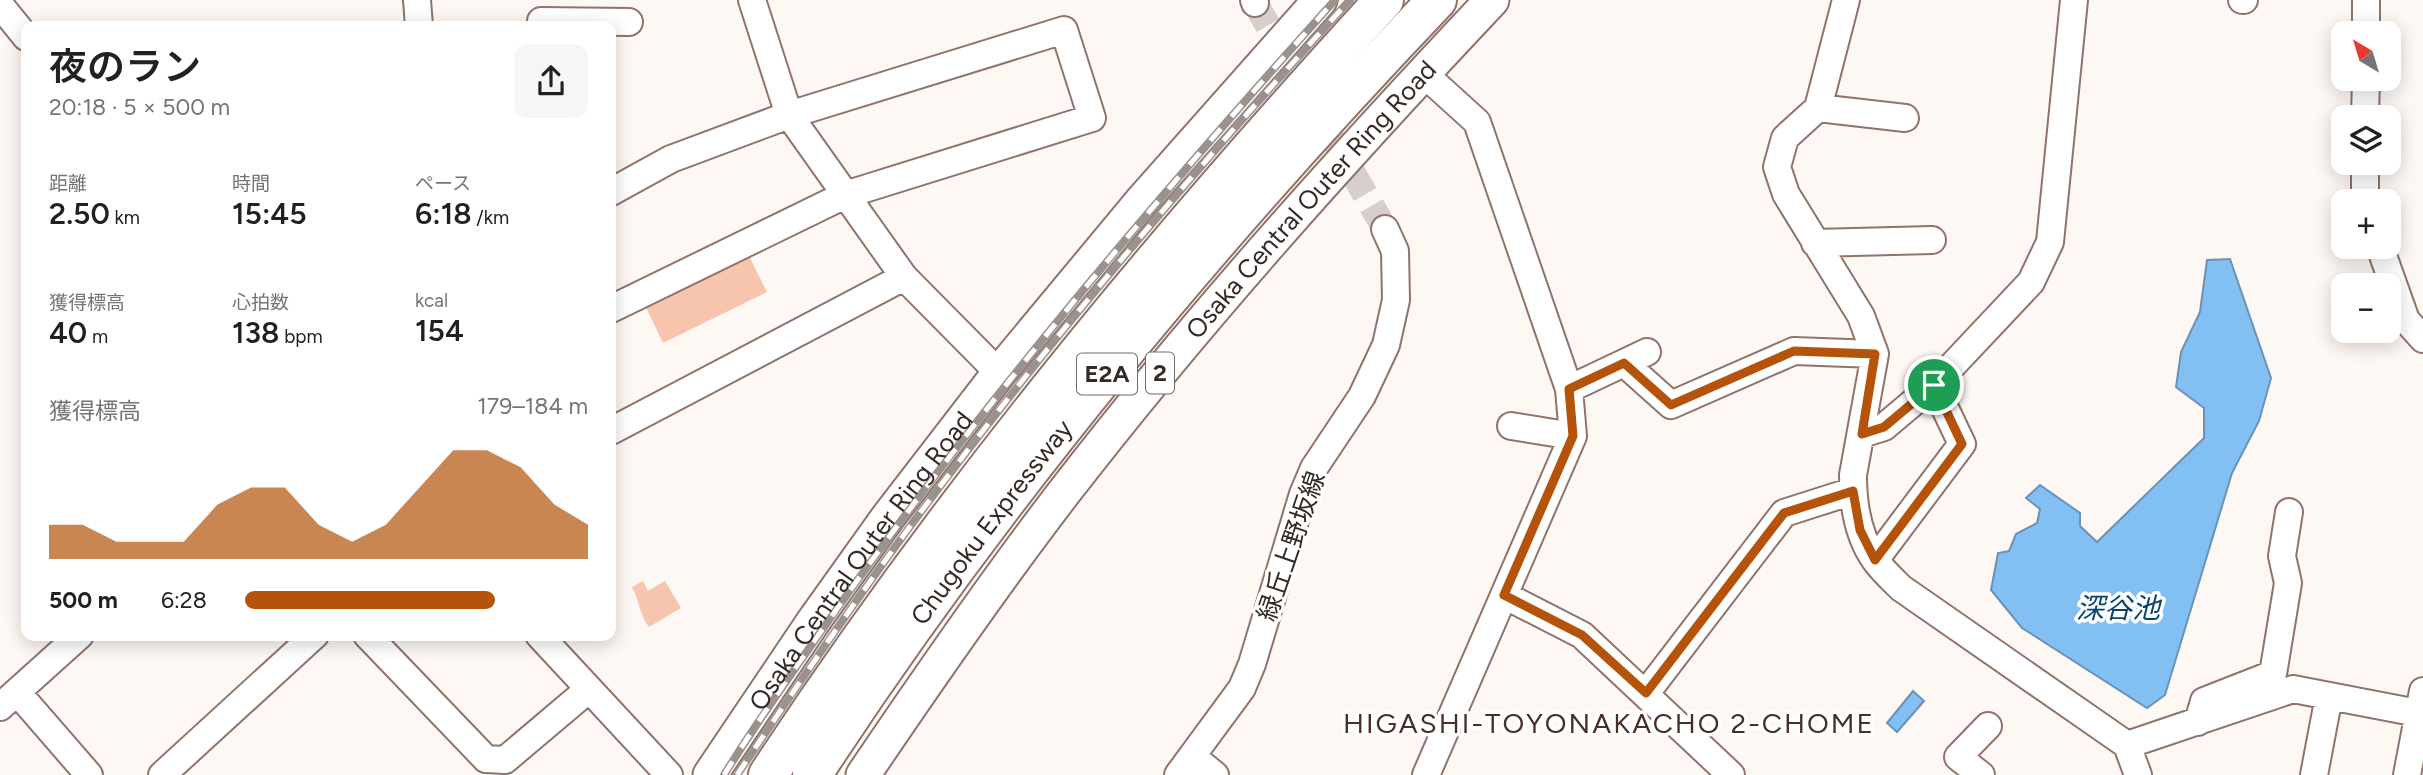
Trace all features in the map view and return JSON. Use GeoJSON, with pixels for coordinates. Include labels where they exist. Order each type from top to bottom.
{"type":"FeatureCollection","features":[{"type":"Feature","properties":{"kind":"highway","name":"Chugoku Expressway"},"geometry":{"type":"LineString","coordinates":[[768,775],[949,515],[1038,401],[1203,201],[1384,0]]}},
{"type":"Feature","properties":{"kind":"highway","name":"Chugoku Expressway"},"geometry":{"type":"LineString","coordinates":[[812,775],[858,704],[1043,452],[1257,197],[1437,0]]}},
{"type":"Feature","properties":{"kind":"main road","name":"Osaka Central Outer Ring Road"},"geometry":{"type":"LineString","coordinates":[[710,775],[813,622],[888,517],[999,373],[1149,192],[1320,0]]}},
{"type":"Feature","properties":{"kind":"main road","name":"Osaka Central Outer Ring Road"},"geometry":{"type":"LineString","coordinates":[[863,775],[964,626],[1082,470],[1233,285],[1492,0]]}},
{"type":"Feature","properties":{"kind":"street"},"geometry":{"type":"LineString","coordinates":[[3,0],[0,5],[21,31]]}},
{"type":"Feature","properties":{"kind":"street"},"geometry":{"type":"LineString","coordinates":[[417,0],[419,21]]}},
{"type":"Feature","properties":{"kind":"street"},"geometry":{"type":"LineString","coordinates":[[752,0],[789,115],[904,277],[999,373]]}},
{"type":"Feature","properties":{"kind":"street"},"geometry":{"type":"LineString","coordinates":[[1846,0],[1818,108],[1785,138],[1777,167],[1786,194],[1861,316],[1875,354],[1853,475],[1860,530],[1875,560],[1901,588],[2127,745],[2138,775]]}},
{"type":"Feature","properties":{"kind":"street"},"geometry":{"type":"LineString","coordinates":[[1862,434],[1884,427],[1934,385],[2031,282],[2050,242],[2074,0]]}},
{"type":"Feature","properties":{"kind":"street"},"geometry":{"type":"LineString","coordinates":[[2366,0],[2366,21]]}},
{"type":"Feature","properties":{"kind":"street"},"geometry":{"type":"LineString","coordinates":[[541,16],[614,21]]}},
{"type":"Feature","properties":{"kind":"street"},"geometry":{"type":"LineString","coordinates":[[616,21],[629,22]]}},
{"type":"Feature","properties":{"kind":"street"},"geometry":{"type":"LineString","coordinates":[[616,189],[671,159],[789,115],[1064,30],[1092,118],[845,195],[616,307]]}},
{"type":"Feature","properties":{"kind":"street"},"geometry":{"type":"LineString","coordinates":[[1423,73],[1477,122],[1569,389],[1573,436],[1426,775]]}},
{"type":"Feature","properties":{"kind":"street"},"geometry":{"type":"LineString","coordinates":[[1818,108],[1905,118]]}},
{"type":"Feature","properties":{"kind":"street","name":"緑丘上野坂線"},"geometry":{"type":"LineString","coordinates":[[1186,766],[1242,688],[1314,468],[1362,396],[1386,345],[1396,300],[1395,251],[1385,229]]}},
{"type":"Feature","properties":{"kind":"street"},"geometry":{"type":"LineString","coordinates":[[1815,243],[1932,240]]}},
{"type":"Feature","properties":{"kind":"street"},"geometry":{"type":"LineString","coordinates":[[2384,259],[2406,320],[2423,339]]}},
{"type":"Feature","properties":{"kind":"street"},"geometry":{"type":"LineString","coordinates":[[616,428],[904,277]]}},
{"type":"Feature","properties":{"kind":"street"},"geometry":{"type":"LineString","coordinates":[[1569,389],[1636,357],[1671,405],[1794,351],[1875,354]]}},
{"type":"Feature","properties":{"kind":"street"},"geometry":{"type":"LineString","coordinates":[[1875,560],[1962,444],[1934,385]]}},
{"type":"Feature","properties":{"kind":"street"},"geometry":{"type":"LineString","coordinates":[[1511,426],[1573,436]]}},
{"type":"Feature","properties":{"kind":"street"},"geometry":{"type":"LineString","coordinates":[[1646,693],[1784,513],[1853,491]]}},
{"type":"Feature","properties":{"kind":"street"},"geometry":{"type":"LineString","coordinates":[[2198,722],[2204,701],[2273,674],[2288,583],[2282,556],[2289,512]]}},
{"type":"Feature","properties":{"kind":"street"},"geometry":{"type":"LineString","coordinates":[[1504,595],[1582,635],[1731,775]]}},
{"type":"Feature","properties":{"kind":"street"},"geometry":{"type":"LineString","coordinates":[[73,641],[8,699],[89,775]]}},
{"type":"Feature","properties":{"kind":"street"},"geometry":{"type":"LineString","coordinates":[[162,775],[308,641]]}},
{"type":"Feature","properties":{"kind":"street"},"geometry":{"type":"LineString","coordinates":[[374,641],[485,759],[505,760],[589,689]]}},
{"type":"Feature","properties":{"kind":"street"},"geometry":{"type":"LineString","coordinates":[[545,641],[669,775]]}},
{"type":"Feature","properties":{"kind":"street"},"geometry":{"type":"LineString","coordinates":[[2127,745],[2293,689],[2329,696],[2422,706],[2407,775]]}},
{"type":"Feature","properties":{"kind":"street"},"geometry":{"type":"LineString","coordinates":[[2314,775],[2329,696]]}},
{"type":"Feature","properties":{"kind":"street"},"geometry":{"type":"LineString","coordinates":[[1981,775],[1958,757],[1988,726]]}},
{"type":"Feature","properties":{"kind":"street"},"geometry":{"type":"LineString","coordinates":[[1186,766],[1215,775]]}},
{"type":"Feature","properties":{"kind":"shaded area"},"geometry":{"type":"Polygon","coordinates":[[[746,250],[767,292],[663,343],[642,299],[746,250]]]}},
{"type":"Feature","properties":{"kind":"shaded area"},"geometry":{"type":"Polygon","coordinates":[[[643,581],[648,591],[665,581],[681,608],[649,627],[632,587],[643,581]]]}},
{"type":"Feature","properties":{"kind":"water","name":"深谷池"},"geometry":{"type":"Polygon","coordinates":[[[2230,259],[2271,378],[2259,421],[2232,473],[2165,695],[2147,708],[2022,628],[1991,590],[1998,553],[2009,551],[2016,534],[2037,523],[2040,509],[2026,498],[2040,485],[2080,513],[2080,526],[2097,542],[2204,438],[2204,408],[2176,387],[2181,352],[2200,312],[2207,260],[2230,259]]]}},
{"type":"Feature","properties":{"kind":"water"},"geometry":{"type":"Polygon","coordinates":[[[1913,691],[1924,701],[1897,732],[1887,723],[1913,691]]]}},
{"type":"Feature","properties":{"kind":"tunnel"},"geometry":{"type":"LineString","coordinates":[[1255,3],[1385,229]]}},
{"type":"Feature","properties":{"kind":"railway"},"geometry":{"type":"LineString","coordinates":[[724,775],[834,613],[1013,376],[1139,224],[1335,0]]}},
{"type":"Feature","properties":{"kind":"railway"},"geometry":{"type":"LineString","coordinates":[[737,775],[870,582],[1001,408],[1147,230],[1350,0]]}},
{"type":"Feature","properties":{"kind":"district","name":"HIGASHI-TOYONAKACHO 2-CHOME"},"geometry":{"type":"Point","coordinates":[1609,723]}},
{"type":"Feature","properties":{"kind":"route"},"geometry":{"type":"LineString","coordinates":[[1794,351],[1875,354],[1862,434],[1884,427],[1934,385],[1962,444],[1875,560],[1860,530],[1853,491],[1784,513],[1646,693],[1582,635],[1504,595],[1573,436],[1569,389],[1624,363],[1671,405],[1794,351]]}}]}
